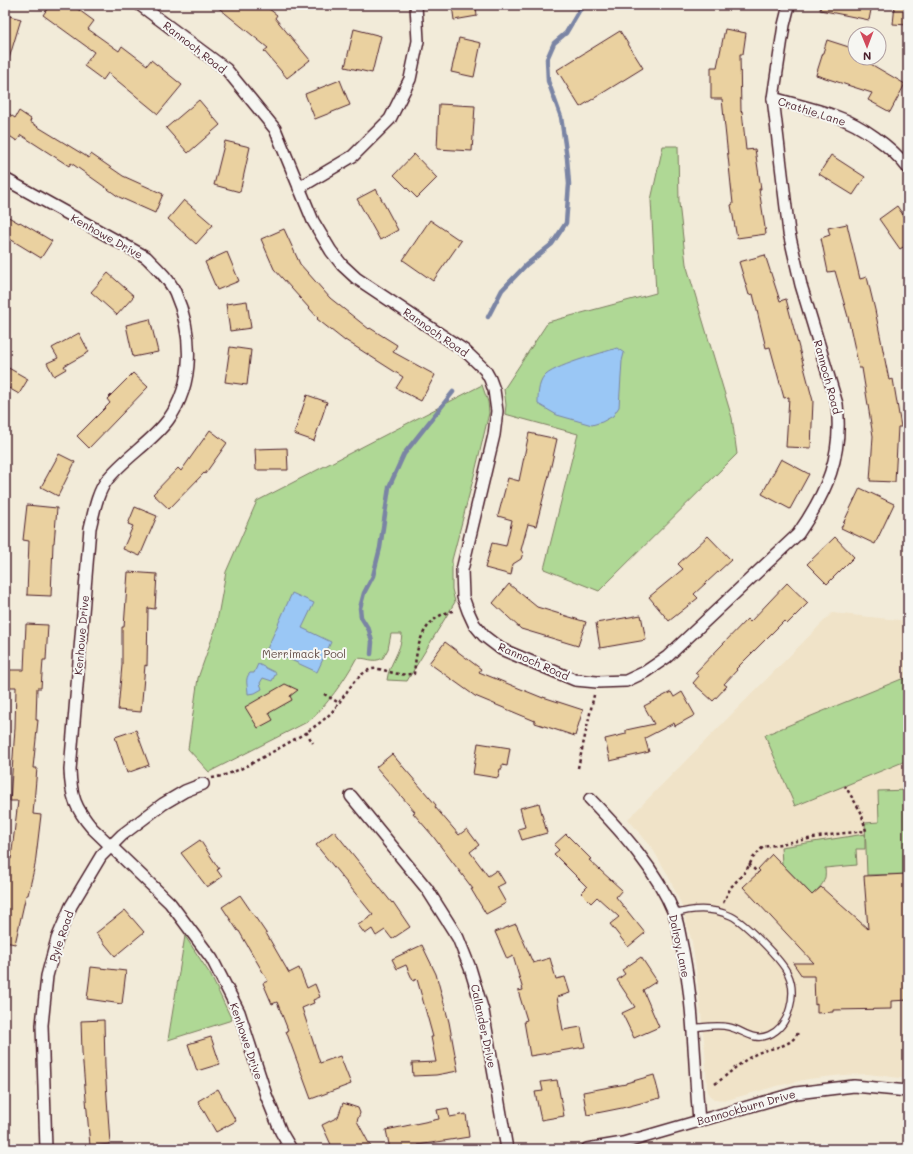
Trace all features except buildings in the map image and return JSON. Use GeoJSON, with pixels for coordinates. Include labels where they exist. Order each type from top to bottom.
{"type":"FeatureCollection","features":[{"type":"Feature","properties":{"kind":"street","name":"Rannoch Road"},"geometry":{"type":"LineString","coordinates":[[140,5],[226,70],[275,129],[313,221],[331,251],[342,265],[356,278],[464,350],[485,370],[494,390],[497,411],[494,435],[462,570],[463,597],[474,624],[484,636],[501,649],[575,680],[597,682],[626,681],[645,672],[667,657],[798,534],[822,496],[832,471],[840,424],[837,404],[801,285],[789,233],[772,98],[784,24],[789,5]]}},
{"type":"Feature","properties":{"kind":"street"},"geometry":{"type":"LineString","coordinates":[[299,188],[353,156],[390,119],[410,79],[418,41],[416,5]]}},
{"type":"Feature","properties":{"kind":"street","name":"Crathie Lane"},"geometry":{"type":"LineString","coordinates":[[772,98],[837,116],[861,129],[882,143],[900,157],[908,168]]}},
{"type":"Feature","properties":{"kind":"street","name":"Kenhowe Drive"},"geometry":{"type":"LineString","coordinates":[[5,179],[146,257],[161,272],[174,291],[185,323],[188,365],[182,394],[168,420],[157,433],[119,466],[106,481],[95,504],[90,528],[70,770],[71,789],[76,806],[83,818],[170,903],[212,958],[239,1012],[266,1095],[281,1132],[291,1149]]}},
{"type":"Feature","properties":{"kind":"street","name":"Pyle Road"},"geometry":{"type":"LineString","coordinates":[[46,1149],[42,1025],[48,976],[57,939],[71,906],[101,856],[122,835],[163,804],[204,782]]}},
{"type":"Feature","properties":{"kind":"street","name":"Callander Drive"},"geometry":{"type":"LineString","coordinates":[[351,796],[427,890],[458,938],[470,968],[483,1012],[507,1149]]}},
{"type":"Feature","properties":{"kind":"street","name":"Dalroy Lane"},"geometry":{"type":"LineString","coordinates":[[590,799],[611,821],[648,866],[665,895],[678,924],[687,972],[699,1121]]}},
{"type":"Feature","properties":{"kind":"street","name":"Bannockburn Drive"},"geometry":{"type":"LineString","coordinates":[[587,1149],[623,1142],[796,1093],[854,1086],[908,1091]]}},
{"type":"Feature","properties":{"kind":"lane"},"geometry":{"type":"LineString","coordinates":[[674,914],[690,909],[703,909],[723,913],[736,919],[749,929],[783,965],[791,981],[791,998],[788,1014],[780,1027],[768,1036],[755,1037],[724,1026],[692,1028]]}},
{"type":"Feature","properties":{"kind":"path"},"geometry":{"type":"LineString","coordinates":[[204,782],[235,772],[306,732],[325,718],[339,704],[351,686],[368,670],[378,669],[400,674],[414,674],[418,647],[422,635],[438,617],[460,609]]}},
{"type":"Feature","properties":{"kind":"path"},"geometry":{"type":"LineString","coordinates":[[578,768],[595,690]]}},
{"type":"Feature","properties":{"kind":"path"},"geometry":{"type":"LineString","coordinates":[[324,694],[339,704]]}},
{"type":"Feature","properties":{"kind":"path"},"geometry":{"type":"LineString","coordinates":[[306,732],[313,743]]}},
{"type":"Feature","properties":{"kind":"path"},"geometry":{"type":"LineString","coordinates":[[723,903],[731,887],[746,871],[749,864],[762,847],[866,831],[861,812],[845,786]]}},
{"type":"Feature","properties":{"kind":"path"},"geometry":{"type":"LineString","coordinates":[[749,864],[758,873]]}},
{"type":"Feature","properties":{"kind":"path"},"geometry":{"type":"LineString","coordinates":[[715,1084],[755,1054],[788,1044],[794,1039],[799,1031]]}},
{"type":"Feature","properties":{"kind":"shaded area"},"geometry":{"type":"Polygon","coordinates":[[[832,613],[908,621],[908,1079],[868,1074],[843,1075],[808,1079],[727,1100],[714,1099],[709,1095],[707,1088],[705,1050],[696,968],[692,942],[681,904],[668,875],[652,848],[628,819],[832,613]]]}},
{"type":"Feature","properties":{"kind":"green space"},"geometry":{"type":"Polygon","coordinates":[[[663,146],[678,146],[679,203],[686,264],[732,418],[737,454],[599,591],[544,569],[578,434],[505,414],[506,405],[504,389],[548,322],[656,293],[651,200],[663,146]]]}},
{"type":"Feature","properties":{"kind":"green space"},"geometry":{"type":"Polygon","coordinates":[[[482,385],[488,402],[489,413],[452,560],[452,589],[455,602],[407,681],[387,680],[390,668],[400,647],[402,634],[391,634],[388,649],[383,658],[379,660],[363,658],[356,659],[335,692],[309,721],[209,772],[188,749],[198,678],[216,627],[226,572],[257,501],[482,385]]]}},
{"type":"Feature","properties":{"kind":"green space"},"geometry":{"type":"Polygon","coordinates":[[[904,678],[908,688],[908,760],[795,806],[765,735],[904,678]]]}},
{"type":"Feature","properties":{"kind":"green space"},"geometry":{"type":"Polygon","coordinates":[[[908,790],[908,874],[867,875],[865,823],[879,822],[878,791],[908,790]]]}},
{"type":"Feature","properties":{"kind":"green space"},"geometry":{"type":"Polygon","coordinates":[[[865,834],[865,849],[856,849],[857,865],[825,868],[824,880],[821,886],[812,895],[782,864],[781,847],[865,834]]]}},
{"type":"Feature","properties":{"kind":"green space"},"geometry":{"type":"Polygon","coordinates":[[[185,936],[210,974],[232,1020],[168,1040],[185,936]]]}},
{"type":"Feature","properties":{"kind":"water"},"geometry":{"type":"Polygon","coordinates":[[[617,348],[624,353],[622,361],[619,407],[613,416],[592,425],[557,415],[538,404],[539,390],[542,380],[549,373],[567,364],[617,348]]]}},
{"type":"Feature","properties":{"kind":"water","name":"Merrimack Pool"},"geometry":{"type":"Polygon","coordinates":[[[292,593],[314,603],[302,628],[331,642],[317,672],[267,649],[292,593]]]}},
{"type":"Feature","properties":{"kind":"water"},"geometry":{"type":"Polygon","coordinates":[[[258,664],[276,673],[272,681],[263,678],[260,683],[262,689],[255,693],[248,694],[248,675],[250,673],[254,673],[258,664]]]}},
{"type":"Feature","properties":{"kind":"waterway"},"geometry":{"type":"LineString","coordinates":[[488,317],[502,290],[526,265],[552,244],[566,223],[569,184],[567,158],[561,117],[548,81],[547,59],[554,43],[566,33],[579,11],[585,5]]}},
{"type":"Feature","properties":{"kind":"waterway"},"geometry":{"type":"LineString","coordinates":[[371,654],[372,642],[369,630],[361,617],[360,608],[364,593],[373,576],[380,548],[389,487],[404,454],[453,392]]}}]}
